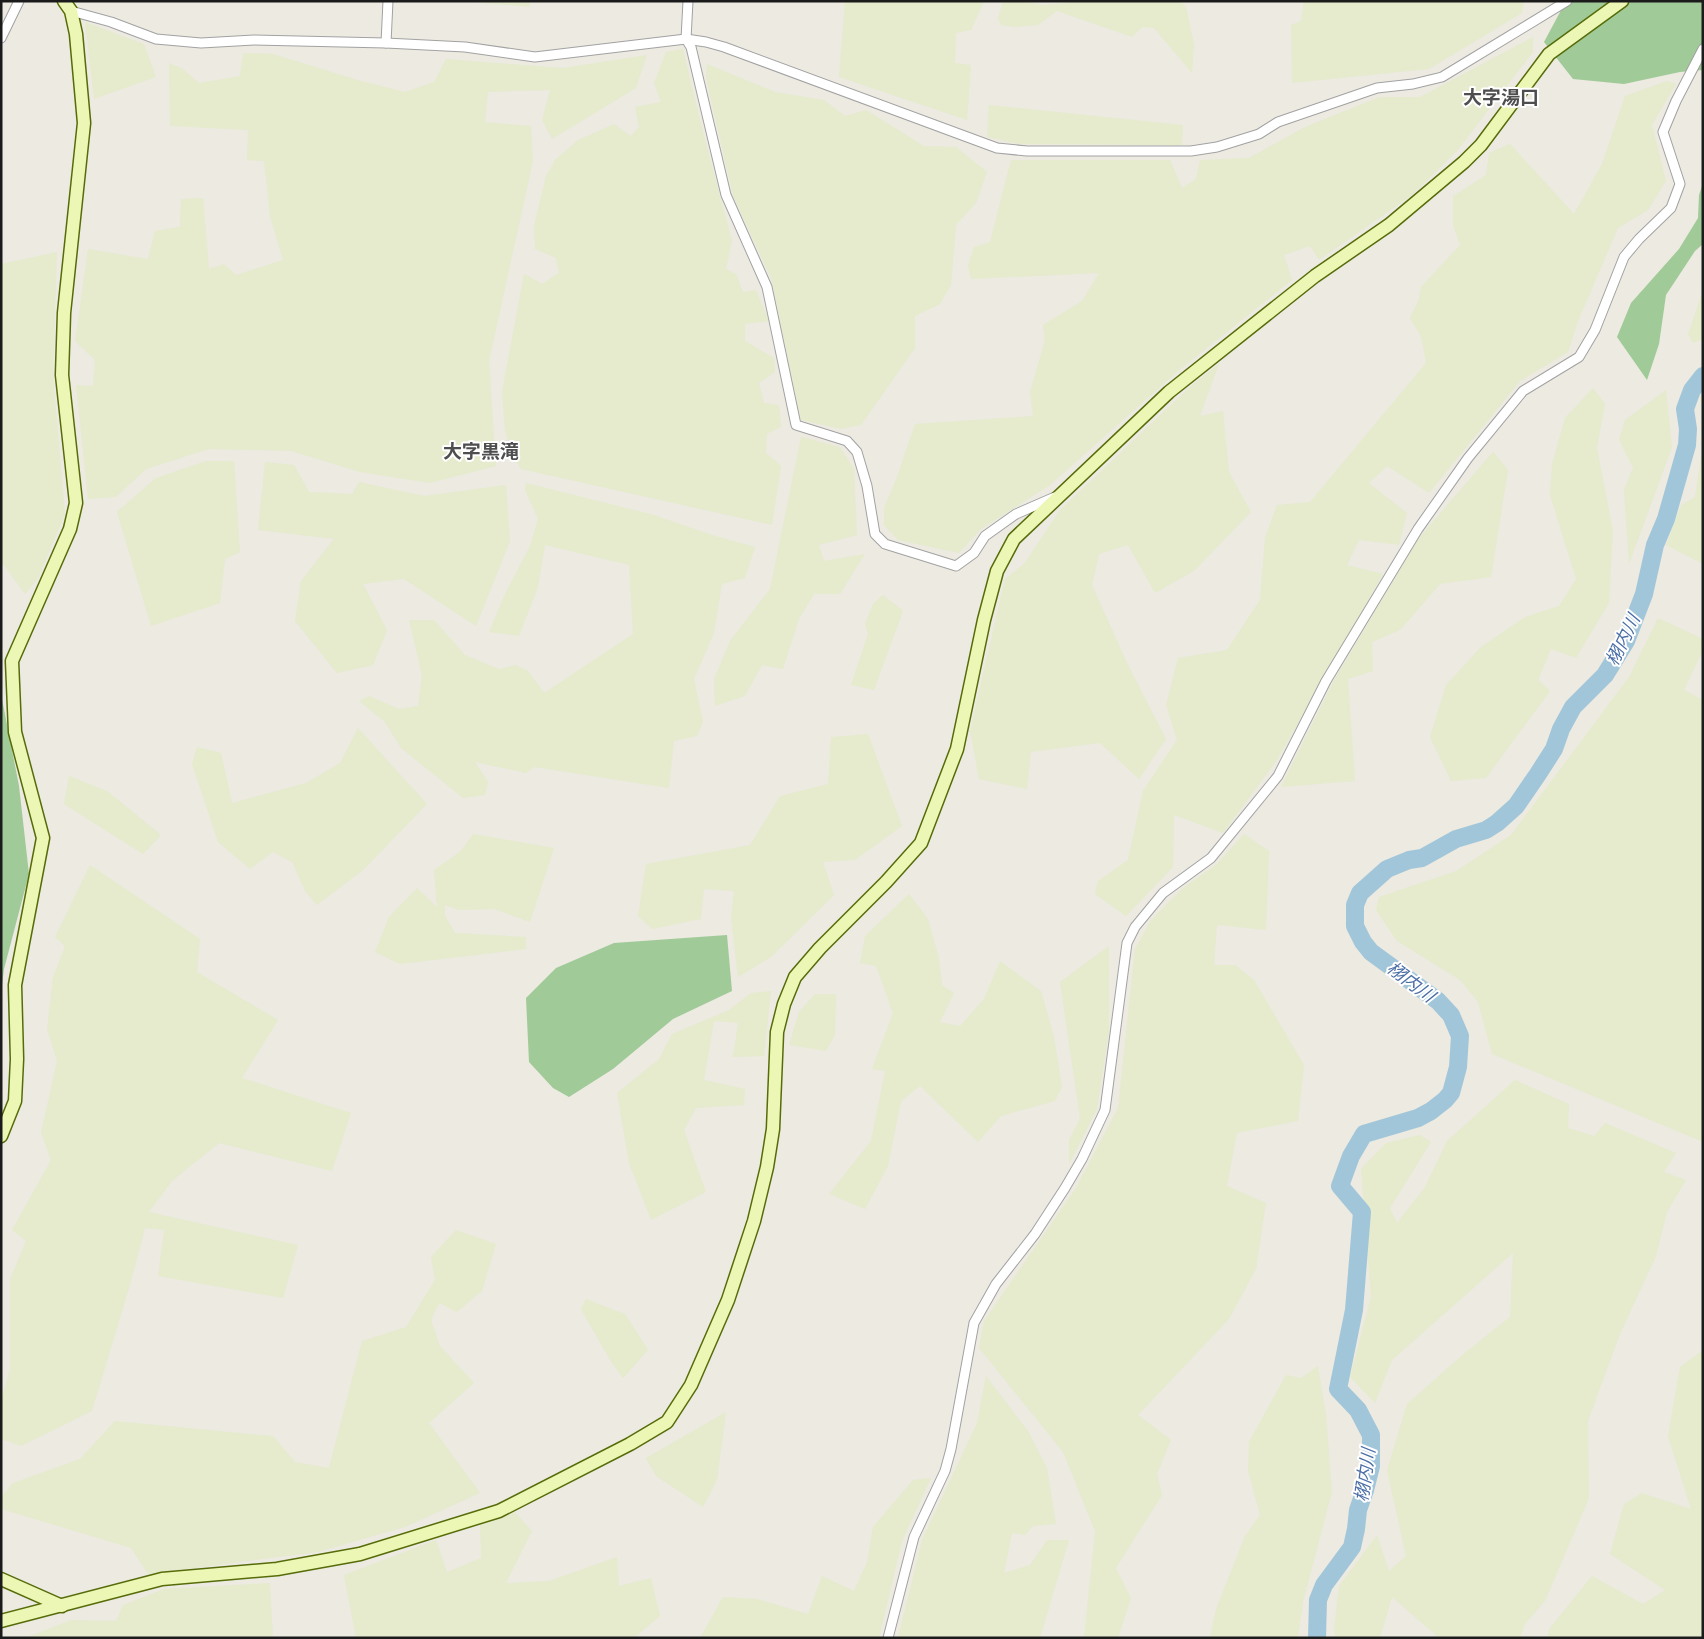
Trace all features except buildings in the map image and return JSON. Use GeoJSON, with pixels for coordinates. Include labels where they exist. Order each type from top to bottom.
{"type":"FeatureCollection","features":[{"type":"Feature","properties":{"kind":"street"},"geometry":{"type":"LineString","coordinates":[[1,38],[19,1]]}},
{"type":"Feature","properties":{"kind":"street"},"geometry":{"type":"LineString","coordinates":[[386,43],[388,1]]}},
{"type":"Feature","properties":{"kind":"street"},"geometry":{"type":"LineString","coordinates":[[688,1],[686,39],[692,47],[726,195],[767,287],[796,425],[847,441],[857,452],[867,486],[875,534],[885,544],[956,566],[974,552],[985,536],[1016,514],[1062,494]]}},
{"type":"Feature","properties":{"kind":"street"},"geometry":{"type":"LineString","coordinates":[[68,6],[156,39],[201,43],[254,40],[386,43],[465,47],[535,57],[686,39],[724,47],[997,148],[1027,151],[1192,151],[1216,147],[1258,134],[1278,122],[1377,88],[1413,84],[1442,77],[1567,1]]}},
{"type":"Feature","properties":{"kind":"street"},"geometry":{"type":"LineString","coordinates":[[1,1621],[162,1579],[277,1569],[360,1554],[499,1511],[630,1444],[667,1422],[691,1385],[728,1300],[754,1222],[767,1167],[773,1129],[777,1032],[784,1004],[795,977],[820,948],[886,882],[921,843],[957,749],[984,620],[997,571],[1014,539],[1169,392],[1315,276],[1389,225],[1464,162],[1481,145],[1549,54],[1622,1]]}},
{"type":"Feature","properties":{"kind":"street"},"geometry":{"type":"LineString","coordinates":[[1,1136],[15,1101],[17,1059],[15,985],[43,838],[15,732],[12,661],[70,529],[76,503],[62,375],[64,312],[84,123],[76,34],[68,6]]}},
{"type":"Feature","properties":{"kind":"street"},"geometry":{"type":"LineString","coordinates":[[888,1638],[914,1537],[945,1471],[951,1449],[974,1323],[996,1284],[1035,1234],[1065,1188],[1082,1159],[1105,1110],[1127,943],[1135,927],[1164,893],[1211,858],[1278,776],[1326,681],[1418,529],[1468,458],[1523,391],[1579,357],[1595,330],[1624,257],[1639,239],[1671,208],[1680,184],[1663,132],[1676,101],[1703,49]]}},
{"type":"Feature","properties":{"kind":"street"},"geometry":{"type":"LineString","coordinates":[[1,1579],[62,1606]]}},
{"type":"Feature","properties":{"kind":"green space"},"geometry":{"type":"Polygon","coordinates":[[[462,1],[530,1],[530,7],[462,1]]]}},
{"type":"Feature","properties":{"kind":"green space"},"geometry":{"type":"Polygon","coordinates":[[[845,1],[984,1],[971,30],[956,33],[955,63],[971,65],[967,120],[839,77],[845,1]]]}},
{"type":"Feature","properties":{"kind":"green space"},"geometry":{"type":"Polygon","coordinates":[[[1003,1],[1025,1],[1041,5],[1066,3],[1068,1],[1181,1],[1186,7],[1194,45],[1192,73],[1154,28],[1142,27],[1132,37],[1057,11],[1038,25],[1014,27],[1001,25],[998,19],[1003,1]]]}},
{"type":"Feature","properties":{"kind":"green space"},"geometry":{"type":"Polygon","coordinates":[[[1304,1],[1524,1],[1522,13],[1429,69],[1292,83],[1291,25],[1301,21],[1304,1]]]}},
{"type":"Feature","properties":{"kind":"green space"},"geometry":{"type":"Polygon","coordinates":[[[1566,1],[1703,1],[1703,70],[1680,72],[1624,84],[1573,79],[1544,42],[1566,1]]]}},
{"type":"Feature","properties":{"kind":"green space"},"geometry":{"type":"Polygon","coordinates":[[[85,22],[144,44],[156,77],[94,99],[85,22]]]}},
{"type":"Feature","properties":{"kind":"green space"},"geometry":{"type":"Polygon","coordinates":[[[1533,37],[1533,52],[1457,151],[1412,195],[1319,260],[1310,246],[1284,255],[1292,280],[1178,371],[1050,485],[981,529],[959,553],[898,540],[884,525],[884,508],[915,424],[1033,416],[1030,392],[1045,340],[1043,325],[1082,301],[1099,273],[971,279],[968,266],[974,247],[990,242],[1011,160],[1170,160],[1182,188],[1196,179],[1200,160],[1249,158],[1305,127],[1380,97],[1420,97],[1533,37]]]}},
{"type":"Feature","properties":{"kind":"green space"},"geometry":{"type":"Polygon","coordinates":[[[683,49],[732,241],[726,269],[736,274],[743,292],[756,290],[769,321],[745,324],[745,341],[774,358],[775,372],[759,383],[764,403],[779,405],[781,427],[767,434],[766,453],[781,466],[772,525],[521,469],[511,453],[505,430],[502,392],[524,274],[542,284],[559,273],[556,258],[535,249],[534,226],[546,176],[556,159],[578,140],[614,124],[631,136],[639,127],[635,107],[661,102],[654,83],[666,52],[683,49]]]}},
{"type":"Feature","properties":{"kind":"green space"},"geometry":{"type":"Polygon","coordinates":[[[243,53],[273,54],[361,81],[405,92],[434,82],[446,59],[563,68],[647,55],[636,88],[552,139],[542,120],[550,90],[488,92],[485,122],[531,126],[533,161],[489,361],[496,466],[430,483],[360,472],[291,451],[209,449],[146,469],[116,497],[88,499],[76,385],[93,386],[95,360],[75,341],[88,249],[148,259],[155,231],[180,227],[181,199],[203,198],[209,269],[224,264],[236,275],[283,260],[270,216],[264,161],[247,160],[248,130],[170,126],[169,63],[183,69],[199,83],[240,76],[243,53]]]}},
{"type":"Feature","properties":{"kind":"green space"},"geometry":{"type":"Polygon","coordinates":[[[707,64],[775,92],[824,100],[845,116],[866,110],[924,146],[956,147],[987,172],[976,203],[956,225],[951,285],[940,304],[915,316],[915,348],[861,425],[841,429],[801,420],[771,278],[733,196],[706,78],[707,64]]]}},
{"type":"Feature","properties":{"kind":"green space"},"geometry":{"type":"Polygon","coordinates":[[[1667,81],[1676,84],[1652,125],[1666,181],[1648,210],[1618,228],[1578,321],[1568,352],[1520,381],[1429,493],[1387,466],[1369,483],[1407,513],[1399,545],[1359,540],[1347,565],[1383,574],[1277,760],[1223,833],[1174,815],[1173,867],[1126,916],[1095,894],[1098,881],[1128,860],[1143,791],[1177,740],[1166,705],[1178,658],[1227,650],[1260,600],[1265,538],[1277,505],[1310,502],[1426,363],[1421,336],[1410,318],[1419,299],[1421,287],[1460,245],[1453,225],[1453,196],[1486,175],[1489,153],[1510,144],[1574,214],[1602,164],[1625,96],[1667,81]]]}},
{"type":"Feature","properties":{"kind":"green space"},"geometry":{"type":"Polygon","coordinates":[[[989,105],[1183,125],[1182,145],[1019,144],[987,137],[989,105]]]}},
{"type":"Feature","properties":{"kind":"green space"},"geometry":{"type":"Polygon","coordinates":[[[1703,183],[1703,244],[1695,251],[1666,295],[1659,344],[1647,380],[1617,337],[1631,303],[1679,249],[1698,218],[1699,195],[1703,183]]]}},
{"type":"Feature","properties":{"kind":"green space"},"geometry":{"type":"Polygon","coordinates":[[[57,252],[53,375],[65,514],[38,578],[25,594],[4,565],[1,564],[1,264],[57,252]]]}},
{"type":"Feature","properties":{"kind":"green space"},"geometry":{"type":"Polygon","coordinates":[[[1703,290],[1703,339],[1693,343],[1688,334],[1703,290]]]}},
{"type":"Feature","properties":{"kind":"green space"},"geometry":{"type":"Polygon","coordinates":[[[1219,364],[1200,416],[1223,411],[1229,472],[1251,512],[1194,571],[1155,593],[1128,545],[1099,554],[1092,585],[1128,665],[1166,739],[1139,779],[1100,743],[1031,752],[1027,789],[979,779],[970,731],[1005,579],[1024,564],[1060,510],[1192,385],[1219,364]]]}},
{"type":"Feature","properties":{"kind":"green space"},"geometry":{"type":"Polygon","coordinates":[[[1593,388],[1605,404],[1597,448],[1613,531],[1609,603],[1576,658],[1551,649],[1538,680],[1550,691],[1486,778],[1451,781],[1430,737],[1446,685],[1481,647],[1525,617],[1559,606],[1576,579],[1550,495],[1552,464],[1565,418],[1593,388]]]}},
{"type":"Feature","properties":{"kind":"green space"},"geometry":{"type":"Polygon","coordinates":[[[1666,390],[1672,447],[1629,564],[1624,490],[1633,468],[1619,440],[1625,420],[1666,390]]]}},
{"type":"Feature","properties":{"kind":"green space"},"geometry":{"type":"Polygon","coordinates":[[[801,437],[840,447],[854,469],[857,535],[819,545],[824,561],[865,554],[840,594],[814,594],[799,619],[783,669],[762,665],[745,696],[715,706],[714,679],[730,641],[770,589],[801,437]]]}},
{"type":"Feature","properties":{"kind":"green space"},"geometry":{"type":"Polygon","coordinates":[[[1703,443],[1703,564],[1666,545],[1681,505],[1695,497],[1703,443]]]}},
{"type":"Feature","properties":{"kind":"green space"},"geometry":{"type":"Polygon","coordinates":[[[1493,452],[1508,470],[1491,577],[1440,584],[1400,630],[1372,642],[1373,671],[1348,679],[1355,781],[1281,787],[1333,682],[1419,538],[1493,452]]]}},
{"type":"Feature","properties":{"kind":"green space"},"geometry":{"type":"Polygon","coordinates":[[[206,461],[234,461],[240,552],[225,559],[220,603],[151,626],[117,512],[156,478],[206,461]]]}},
{"type":"Feature","properties":{"kind":"green space"},"geometry":{"type":"Polygon","coordinates":[[[265,462],[294,465],[309,492],[352,494],[359,482],[424,496],[506,485],[510,541],[476,626],[404,579],[363,584],[387,630],[373,665],[337,673],[295,621],[301,581],[334,539],[258,530],[265,462]]]}},
{"type":"Feature","properties":{"kind":"green space"},"geometry":{"type":"Polygon","coordinates":[[[526,483],[654,515],[712,535],[755,547],[745,578],[722,584],[714,633],[694,679],[703,722],[697,736],[674,741],[669,788],[534,767],[526,773],[475,762],[488,782],[485,795],[463,798],[401,748],[384,721],[359,701],[369,696],[399,709],[418,706],[422,675],[409,620],[434,620],[465,655],[499,669],[516,665],[528,671],[544,693],[633,634],[629,565],[545,545],[538,587],[519,636],[489,632],[504,596],[530,546],[538,519],[525,490],[526,483]]]}},
{"type":"Feature","properties":{"kind":"green space"},"geometry":{"type":"Polygon","coordinates":[[[883,595],[903,611],[874,690],[851,685],[868,634],[865,624],[873,604],[883,595]]]}},
{"type":"Feature","properties":{"kind":"green space"},"geometry":{"type":"Polygon","coordinates":[[[1658,618],[1703,639],[1703,650],[1684,690],[1703,700],[1703,1142],[1492,1054],[1478,1002],[1460,980],[1397,941],[1376,910],[1379,897],[1456,871],[1511,835],[1629,677],[1658,618]]]}},
{"type":"Feature","properties":{"kind":"green space"},"geometry":{"type":"Polygon","coordinates":[[[1,694],[19,786],[29,874],[4,969],[1,993],[1,694]]]}},
{"type":"Feature","properties":{"kind":"green space"},"geometry":{"type":"Polygon","coordinates":[[[358,728],[427,804],[363,870],[317,905],[305,891],[292,862],[273,852],[250,869],[218,842],[192,764],[197,747],[221,753],[232,803],[306,783],[340,763],[358,728]]]}},
{"type":"Feature","properties":{"kind":"green space"},"geometry":{"type":"Polygon","coordinates":[[[868,734],[902,826],[855,860],[823,862],[834,895],[771,957],[738,977],[731,918],[734,891],[704,889],[701,919],[652,929],[638,916],[646,864],[750,845],[780,796],[828,784],[831,737],[868,734]]]}},
{"type":"Feature","properties":{"kind":"green space"},"geometry":{"type":"Polygon","coordinates":[[[69,776],[107,791],[161,835],[143,854],[64,804],[69,776]]]}},
{"type":"Feature","properties":{"kind":"green space"},"geometry":{"type":"Polygon","coordinates":[[[473,834],[554,848],[530,922],[494,909],[459,910],[445,905],[445,916],[455,933],[526,937],[526,949],[400,964],[375,952],[389,917],[417,888],[437,907],[434,870],[461,851],[473,834]]]}},
{"type":"Feature","properties":{"kind":"green space"},"geometry":{"type":"Polygon","coordinates":[[[1244,834],[1269,851],[1266,930],[1217,925],[1214,965],[1235,965],[1254,980],[1304,1065],[1298,1121],[1237,1133],[1227,1186],[1266,1203],[1256,1269],[1229,1319],[1138,1415],[1171,1440],[1157,1474],[1162,1495],[1116,1568],[1131,1598],[1118,1638],[1084,1638],[1095,1531],[1063,1452],[979,1348],[984,1321],[1076,1188],[1118,1108],[1135,949],[1151,920],[1183,888],[1217,864],[1244,834]]]}},
{"type":"Feature","properties":{"kind":"green space"},"geometry":{"type":"Polygon","coordinates":[[[90,865],[200,939],[197,972],[278,1020],[242,1078],[351,1113],[332,1171],[219,1143],[172,1181],[149,1212],[298,1245],[283,1298],[158,1276],[164,1230],[145,1228],[92,1411],[21,1446],[1,1439],[1,1401],[10,1369],[10,1279],[26,1241],[12,1230],[51,1160],[41,1133],[57,1061],[47,1029],[53,977],[65,946],[55,937],[90,865]]]}},
{"type":"Feature","properties":{"kind":"green space"},"geometry":{"type":"Polygon","coordinates":[[[909,894],[928,919],[939,959],[942,985],[954,993],[940,1022],[960,1026],[984,999],[1000,961],[1041,991],[1054,1037],[1062,1087],[1055,1101],[1001,1116],[978,1142],[920,1086],[901,1101],[888,1166],[865,1209],[829,1194],[871,1141],[885,1071],[872,1069],[893,1013],[876,966],[860,963],[865,936],[909,894]]]}},
{"type":"Feature","properties":{"kind":"green space"},"geometry":{"type":"Polygon","coordinates":[[[727,935],[732,991],[673,1019],[613,1069],[569,1097],[553,1088],[529,1062],[526,998],[556,968],[614,943],[727,935]]]}},
{"type":"Feature","properties":{"kind":"green space"},"geometry":{"type":"Polygon","coordinates":[[[1109,946],[1109,1031],[1097,1109],[1069,1164],[1069,1140],[1080,1118],[1060,982],[1109,946]]]}},
{"type":"Feature","properties":{"kind":"green space"},"geometry":{"type":"Polygon","coordinates":[[[771,991],[764,1056],[733,1057],[738,1023],[714,1021],[704,1080],[745,1089],[744,1105],[696,1108],[684,1130],[706,1192],[651,1220],[629,1163],[617,1093],[659,1059],[672,1034],[729,1010],[751,993],[771,991]]]}},
{"type":"Feature","properties":{"kind":"green space"},"geometry":{"type":"Polygon","coordinates":[[[815,994],[836,994],[835,1035],[826,1051],[789,1045],[799,1012],[815,994]]]}},
{"type":"Feature","properties":{"kind":"green space"},"geometry":{"type":"Polygon","coordinates":[[[1515,1080],[1569,1104],[1568,1128],[1594,1136],[1605,1123],[1676,1153],[1664,1172],[1686,1180],[1667,1212],[1656,1256],[1620,1334],[1588,1421],[1589,1498],[1545,1601],[1525,1624],[1520,1638],[1439,1638],[1392,1597],[1380,1638],[1335,1638],[1334,1630],[1339,1586],[1377,1535],[1389,1571],[1406,1556],[1387,1470],[1407,1404],[1467,1351],[1510,1317],[1513,1253],[1392,1360],[1375,1403],[1350,1377],[1371,1297],[1361,1169],[1386,1143],[1420,1135],[1431,1142],[1390,1208],[1397,1223],[1425,1187],[1447,1141],[1515,1080]]]}},
{"type":"Feature","properties":{"kind":"green space"},"geometry":{"type":"Polygon","coordinates":[[[456,1230],[496,1244],[482,1291],[457,1312],[439,1303],[431,1320],[440,1346],[474,1383],[429,1423],[480,1493],[405,1527],[318,1552],[148,1574],[131,1548],[1,1509],[1,1497],[13,1483],[80,1459],[115,1421],[273,1436],[295,1462],[329,1468],[362,1341],[406,1327],[435,1280],[431,1257],[456,1230]]]}},
{"type":"Feature","properties":{"kind":"green space"},"geometry":{"type":"Polygon","coordinates":[[[586,1299],[625,1314],[648,1350],[623,1378],[610,1360],[581,1309],[586,1299]]]}},
{"type":"Feature","properties":{"kind":"green space"},"geometry":{"type":"Polygon","coordinates":[[[1703,1350],[1703,1638],[1547,1638],[1550,1628],[1592,1576],[1643,1604],[1665,1590],[1610,1554],[1624,1504],[1642,1493],[1691,1509],[1668,1436],[1680,1367],[1703,1350]]]}},
{"type":"Feature","properties":{"kind":"green space"},"geometry":{"type":"Polygon","coordinates":[[[1318,1366],[1326,1415],[1332,1492],[1303,1602],[1298,1638],[1210,1638],[1216,1609],[1245,1536],[1260,1515],[1248,1471],[1249,1442],[1286,1375],[1301,1378],[1318,1366]]]}},
{"type":"Feature","properties":{"kind":"green space"},"geometry":{"type":"Polygon","coordinates":[[[986,1376],[1028,1431],[1047,1468],[1056,1524],[1033,1526],[1025,1535],[1012,1533],[1004,1573],[1030,1565],[1047,1540],[1069,1540],[1040,1638],[898,1638],[922,1540],[977,1423],[986,1376]]]}},
{"type":"Feature","properties":{"kind":"green space"},"geometry":{"type":"Polygon","coordinates":[[[726,1412],[717,1480],[703,1507],[656,1476],[646,1458],[726,1412]]]}},
{"type":"Feature","properties":{"kind":"green space"},"geometry":{"type":"Polygon","coordinates":[[[931,1478],[902,1541],[879,1638],[700,1638],[723,1597],[757,1599],[808,1614],[822,1576],[854,1591],[867,1562],[873,1527],[913,1480],[931,1478]]]}},
{"type":"Feature","properties":{"kind":"green space"},"geometry":{"type":"Polygon","coordinates":[[[515,1512],[532,1531],[506,1583],[549,1581],[617,1557],[619,1586],[651,1578],[660,1616],[634,1638],[356,1638],[344,1575],[436,1540],[447,1572],[481,1558],[480,1524],[515,1512]]]}},
{"type":"Feature","properties":{"kind":"green space"},"geometry":{"type":"Polygon","coordinates":[[[270,1583],[273,1638],[25,1638],[71,1620],[116,1621],[123,1605],[164,1589],[270,1583]]]}},
{"type":"Feature","properties":{"kind":"waterway","name":"栩内川"},"geometry":{"type":"LineString","coordinates":[[1317,1638],[1318,1600],[1324,1585],[1352,1547],[1358,1510],[1371,1466],[1371,1435],[1358,1410],[1338,1389],[1354,1310],[1362,1212],[1340,1186],[1351,1156],[1364,1134],[1418,1118],[1431,1111],[1451,1093],[1458,1067],[1460,1036],[1451,1015],[1438,1001],[1371,952],[1363,942],[1355,926],[1355,905],[1360,893],[1387,869],[1409,860],[1422,858],[1456,839],[1486,830],[1516,806],[1554,749],[1561,729],[1573,707],[1605,675],[1626,641],[1644,594],[1655,545],[1666,519],[1687,445],[1688,429],[1685,409],[1692,390],[1703,376]]}},
{"type":"Feature","properties":{"kind":"district","name":"大字湯口"},"geometry":{"type":"Point","coordinates":[1501,97]}},
{"type":"Feature","properties":{"kind":"district","name":"大字黒滝"},"geometry":{"type":"Point","coordinates":[481,451]}}]}
